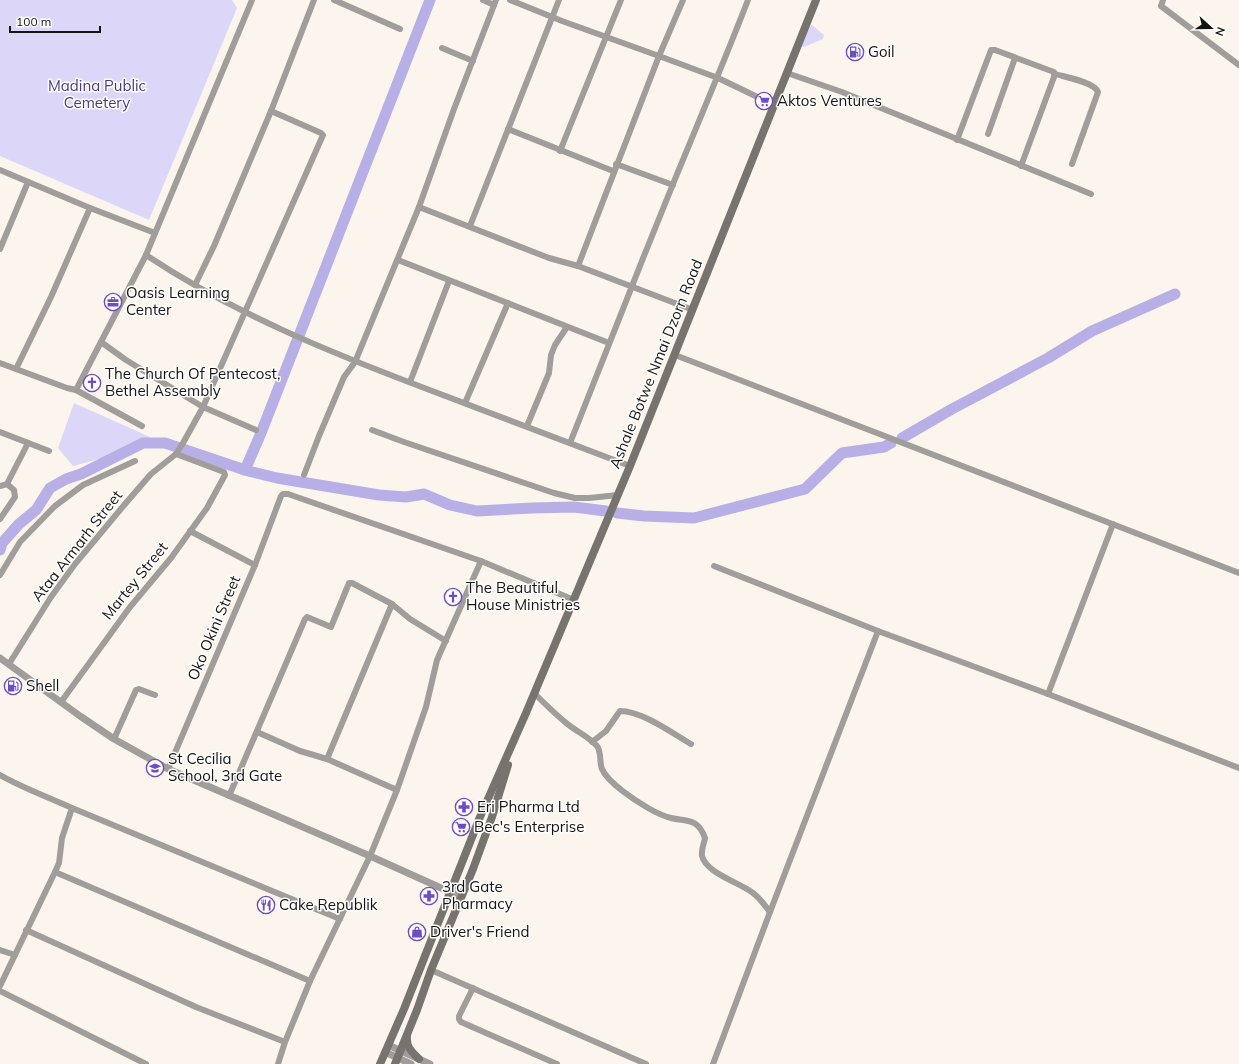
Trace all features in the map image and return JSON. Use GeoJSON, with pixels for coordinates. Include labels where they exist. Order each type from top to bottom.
{"type":"FeatureCollection","features":[{"type":"Feature","properties":{"kind":"main road","name":"Ashale Botwe Nmai Dzorn Road"},"geometry":{"type":"LineString","coordinates":[[380,1064],[480,817],[516,737],[630,466],[816,0]]}},
{"type":"Feature","properties":{"kind":"main road","name":"Ashale Botwe Nmai Dzorn Road"},"geometry":{"type":"LineString","coordinates":[[398,1057],[460,897],[473,869],[492,817],[516,737]]}},
{"type":"Feature","properties":{"kind":"main road"},"geometry":{"type":"LineString","coordinates":[[408,1032],[408,1049],[419,1058]]}},
{"type":"Feature","properties":{"kind":"street"},"geometry":{"type":"LineString","coordinates":[[76,390],[146,255],[252,0]]}},
{"type":"Feature","properties":{"kind":"street"},"geometry":{"type":"LineString","coordinates":[[195,285],[214,246],[271,111],[314,0]]}},
{"type":"Feature","properties":{"kind":"street"},"geometry":{"type":"LineString","coordinates":[[334,0],[400,29]]}},
{"type":"Feature","properties":{"kind":"street"},"geometry":{"type":"LineString","coordinates":[[304,475],[344,377],[355,362],[419,207],[495,3],[483,0]]}},
{"type":"Feature","properties":{"kind":"street"},"geometry":{"type":"LineString","coordinates":[[510,0],[718,78],[774,105]]}},
{"type":"Feature","properties":{"kind":"street"},"geometry":{"type":"LineString","coordinates":[[470,226],[559,0]]}},
{"type":"Feature","properties":{"kind":"street"},"geometry":{"type":"LineString","coordinates":[[560,151],[621,0]]}},
{"type":"Feature","properties":{"kind":"street"},"geometry":{"type":"LineString","coordinates":[[578,266],[616,164],[659,56],[684,0]]}},
{"type":"Feature","properties":{"kind":"street"},"geometry":{"type":"LineString","coordinates":[[570,443],[632,286],[718,78],[748,0]]}},
{"type":"Feature","properties":{"kind":"street"},"geometry":{"type":"LineString","coordinates":[[1164,0],[1161,6],[1239,65]]}},
{"type":"Feature","properties":{"kind":"street"},"geometry":{"type":"LineString","coordinates":[[442,48],[473,61]]}},
{"type":"Feature","properties":{"kind":"street"},"geometry":{"type":"LineString","coordinates":[[957,140],[991,50],[995,50],[1054,72],[1055,74],[1088,83],[1097,88],[1098,92],[1072,164]]}},
{"type":"Feature","properties":{"kind":"street"},"geometry":{"type":"LineString","coordinates":[[988,134],[1015,58]]}},
{"type":"Feature","properties":{"kind":"street"},"geometry":{"type":"LineString","coordinates":[[787,73],[842,92],[1091,194]]}},
{"type":"Feature","properties":{"kind":"street"},"geometry":{"type":"LineString","coordinates":[[1021,166],[1055,74]]}},
{"type":"Feature","properties":{"kind":"street","name":"Ataa Armarh Street"},"geometry":{"type":"LineString","coordinates":[[9,664],[51,597],[75,564],[151,474],[176,453],[203,407],[323,135],[271,111]]}},
{"type":"Feature","properties":{"kind":"street"},"geometry":{"type":"LineString","coordinates":[[508,129],[560,151],[614,171]]}},
{"type":"Feature","properties":{"kind":"street"},"geometry":{"type":"LineString","coordinates":[[616,164],[673,185]]}},
{"type":"Feature","properties":{"kind":"street"},"geometry":{"type":"LineString","coordinates":[[0,170],[90,208],[155,233]]}},
{"type":"Feature","properties":{"kind":"street"},"geometry":{"type":"LineString","coordinates":[[0,249],[28,182]]}},
{"type":"Feature","properties":{"kind":"street"},"geometry":{"type":"LineString","coordinates":[[419,207],[549,258],[578,266],[693,310]]}},
{"type":"Feature","properties":{"kind":"street"},"geometry":{"type":"LineString","coordinates":[[16,369],[51,296],[90,208]]}},
{"type":"Feature","properties":{"kind":"street"},"geometry":{"type":"LineString","coordinates":[[146,255],[195,285],[295,336],[355,362],[630,466]]}},
{"type":"Feature","properties":{"kind":"street"},"geometry":{"type":"LineString","coordinates":[[398,260],[609,343]]}},
{"type":"Feature","properties":{"kind":"street"},"geometry":{"type":"LineString","coordinates":[[410,382],[449,280]]}},
{"type":"Feature","properties":{"kind":"street"},"geometry":{"type":"LineString","coordinates":[[465,403],[508,303]]}},
{"type":"Feature","properties":{"kind":"street"},"geometry":{"type":"LineString","coordinates":[[527,426],[548,373],[551,355],[567,327]]}},
{"type":"Feature","properties":{"kind":"street"},"geometry":{"type":"LineString","coordinates":[[101,342],[126,360],[203,407],[256,430]]}},
{"type":"Feature","properties":{"kind":"street"},"geometry":{"type":"LineString","coordinates":[[675,355],[1239,573]]}},
{"type":"Feature","properties":{"kind":"street"},"geometry":{"type":"LineString","coordinates":[[0,363],[76,390],[142,426]]}},
{"type":"Feature","properties":{"kind":"street"},"geometry":{"type":"LineString","coordinates":[[372,430],[554,493],[575,498],[618,495]]}},
{"type":"Feature","properties":{"kind":"street"},"geometry":{"type":"LineString","coordinates":[[0,432],[50,451]]}},
{"type":"Feature","properties":{"kind":"street"},"geometry":{"type":"LineString","coordinates":[[0,486],[7,484],[28,443]]}},
{"type":"Feature","properties":{"kind":"street","name":"Martey Street"},"geometry":{"type":"LineString","coordinates":[[62,702],[130,607],[171,558],[207,508],[225,475],[224,472],[176,453]]}},
{"type":"Feature","properties":{"kind":"street"},"geometry":{"type":"LineString","coordinates":[[0,575],[20,542],[55,506],[83,485],[135,461]]}},
{"type":"Feature","properties":{"kind":"street"},"geometry":{"type":"LineString","coordinates":[[0,519],[15,496],[14,490],[7,484]]}},
{"type":"Feature","properties":{"kind":"street","name":"Oko Okini Street"},"geometry":{"type":"LineString","coordinates":[[168,769],[255,565],[283,494],[288,494],[481,561]]}},
{"type":"Feature","properties":{"kind":"street"},"geometry":{"type":"LineString","coordinates":[[1048,694],[1113,524]]}},
{"type":"Feature","properties":{"kind":"street"},"geometry":{"type":"LineString","coordinates":[[190,531],[255,565]]}},
{"type":"Feature","properties":{"kind":"street"},"geometry":{"type":"LineString","coordinates":[[285,1064],[278,1062],[285,1042],[310,982],[370,856],[397,790],[426,707],[437,660],[481,561],[574,600]]}},
{"type":"Feature","properties":{"kind":"street"},"geometry":{"type":"LineString","coordinates":[[714,566],[878,631],[1048,694],[1239,768]]}},
{"type":"Feature","properties":{"kind":"street"},"geometry":{"type":"LineString","coordinates":[[229,796],[305,619],[307,618],[331,627],[350,582],[392,604],[410,620],[446,641]]}},
{"type":"Feature","properties":{"kind":"street"},"geometry":{"type":"LineString","coordinates":[[327,759],[392,604]]}},
{"type":"Feature","properties":{"kind":"street"},"geometry":{"type":"LineString","coordinates":[[713,1064],[878,631]]}},
{"type":"Feature","properties":{"kind":"street"},"geometry":{"type":"LineString","coordinates":[[0,658],[114,739],[168,769],[370,856],[460,897]]}},
{"type":"Feature","properties":{"kind":"street"},"geometry":{"type":"LineString","coordinates":[[114,739],[136,690],[140,689],[155,695]]}},
{"type":"Feature","properties":{"kind":"street"},"geometry":{"type":"LineString","coordinates":[[534,693],[566,723],[598,748],[601,754],[601,768],[612,783],[652,810],[666,816],[691,821],[694,823],[703,832],[705,838],[702,856],[708,866],[755,894],[770,912]]}},
{"type":"Feature","properties":{"kind":"street"},"geometry":{"type":"LineString","coordinates":[[592,742],[606,731],[620,711],[627,711],[646,718],[691,744]]}},
{"type":"Feature","properties":{"kind":"street"},"geometry":{"type":"LineString","coordinates":[[257,732],[300,751],[327,759],[397,790]]}},
{"type":"Feature","properties":{"kind":"street"},"geometry":{"type":"LineString","coordinates":[[0,774],[18,785],[39,792],[72,808],[340,919]]}},
{"type":"Feature","properties":{"kind":"street"},"geometry":{"type":"LineString","coordinates":[[0,986],[59,863],[62,838],[72,808]]}},
{"type":"Feature","properties":{"kind":"street"},"geometry":{"type":"LineString","coordinates":[[55,872],[310,982]]}},
{"type":"Feature","properties":{"kind":"street"},"geometry":{"type":"LineString","coordinates":[[26,930],[196,1007],[285,1042]]}},
{"type":"Feature","properties":{"kind":"street"},"geometry":{"type":"LineString","coordinates":[[0,950],[15,956]]}},
{"type":"Feature","properties":{"kind":"street"},"geometry":{"type":"LineString","coordinates":[[431,970],[639,1063],[646,1064]]}},
{"type":"Feature","properties":{"kind":"street"},"geometry":{"type":"LineString","coordinates":[[473,988],[460,1016],[459,1019],[461,1022],[556,1064]]}},
{"type":"Feature","properties":{"kind":"street"},"geometry":{"type":"LineString","coordinates":[[0,991],[146,1064]]}},
{"type":"Feature","properties":{"kind":"street"},"geometry":{"type":"LineString","coordinates":[[387,1048],[398,1057],[411,1064]]}},
{"type":"Feature","properties":{"kind":"street"},"geometry":{"type":"LineString","coordinates":[[398,1057],[419,1058],[430,1064]]}},
{"type":"Feature","properties":{"kind":"green space","name":"Madina Public Cemetery"},"geometry":{"type":"Polygon","coordinates":[[[0,0],[232,0],[237,8],[149,220],[0,156],[0,0]]]}},
{"type":"Feature","properties":{"kind":"green space"},"geometry":{"type":"Polygon","coordinates":[[[812,25],[824,35],[823,39],[804,47],[801,46],[809,26],[812,25]]]}},
{"type":"Feature","properties":{"kind":"green space"},"geometry":{"type":"Polygon","coordinates":[[[74,403],[150,437],[149,440],[131,443],[103,458],[73,466],[58,448],[74,403]]]}},
{"type":"Feature","properties":{"kind":"waterway"},"geometry":{"type":"LineString","coordinates":[[0,550],[2,543],[19,524],[36,510],[50,488],[143,443],[165,443],[245,470],[261,433],[430,0]]}},
{"type":"Feature","properties":{"kind":"waterway"},"geometry":{"type":"LineString","coordinates":[[902,438],[952,409],[1048,358],[1092,331],[1175,294]]}},
{"type":"Feature","properties":{"kind":"waterway"},"geometry":{"type":"LineString","coordinates":[[617,513],[644,516],[694,518],[805,489],[842,453],[884,447],[891,443]]}},
{"type":"Feature","properties":{"kind":"waterway"},"geometry":{"type":"LineString","coordinates":[[244,470],[277,478],[379,495],[406,497],[424,494],[450,505],[477,511],[574,507],[606,511]]}},
{"type":"Feature","properties":{"kind":"place","name":"Goil"},"geometry":{"type":"Point","coordinates":[855,52]}},
{"type":"Feature","properties":{"kind":"place","name":"Aktos Ventures"},"geometry":{"type":"Point","coordinates":[764,101]}},
{"type":"Feature","properties":{"kind":"place","name":"Oasis Learning Center"},"geometry":{"type":"Point","coordinates":[113,302]}},
{"type":"Feature","properties":{"kind":"place","name":"The Church Of Pentecost, Bethel Assembly"},"geometry":{"type":"Point","coordinates":[92,383]}},
{"type":"Feature","properties":{"kind":"place","name":"The Beautiful House Ministries"},"geometry":{"type":"Point","coordinates":[453,597]}},
{"type":"Feature","properties":{"kind":"place","name":"Shell"},"geometry":{"type":"Point","coordinates":[13,686]}},
{"type":"Feature","properties":{"kind":"place","name":"St Cecilia School, 3rd Gate"},"geometry":{"type":"Point","coordinates":[155,768]}},
{"type":"Feature","properties":{"kind":"place","name":"Eri Pharma Ltd"},"geometry":{"type":"Point","coordinates":[464,807]}},
{"type":"Feature","properties":{"kind":"place","name":"Bec's Enterprise"},"geometry":{"type":"Point","coordinates":[461,827]}},
{"type":"Feature","properties":{"kind":"place","name":"3rd Gate Pharmacy"},"geometry":{"type":"Point","coordinates":[429,896]}},
{"type":"Feature","properties":{"kind":"place","name":"Cake Republik"},"geometry":{"type":"Point","coordinates":[266,905]}},
{"type":"Feature","properties":{"kind":"place","name":"Driver's Friend"},"geometry":{"type":"Point","coordinates":[417,932]}}]}
